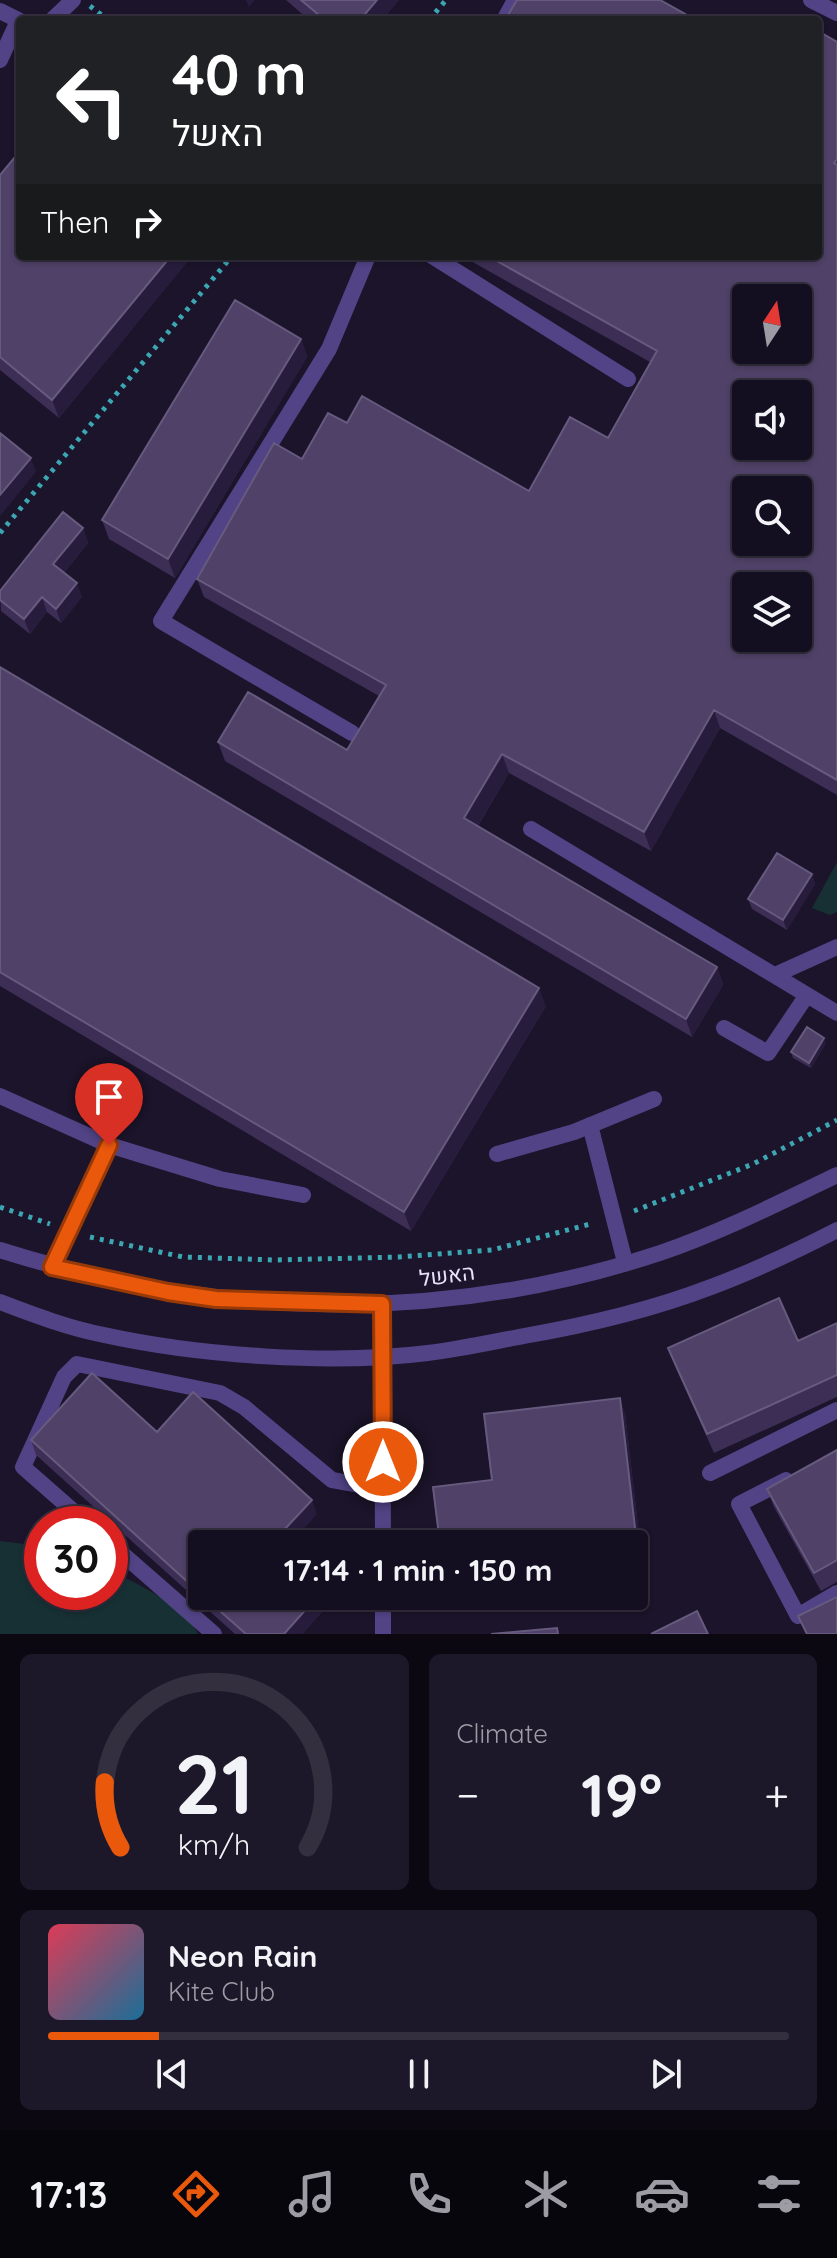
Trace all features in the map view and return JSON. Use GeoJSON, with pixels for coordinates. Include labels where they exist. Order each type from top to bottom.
{"type":"FeatureCollection","features":[{"type":"Feature","properties":{"kind":"street"},"geometry":{"type":"LineString","coordinates":[[58,16],[73,0]]}},
{"type":"Feature","properties":{"kind":"street"},"geometry":{"type":"LineString","coordinates":[[811,0],[837,13]]}},
{"type":"Feature","properties":{"kind":"street"},"geometry":{"type":"LineString","coordinates":[[0,60],[16,27]]}},
{"type":"Feature","properties":{"kind":"street"},"geometry":{"type":"LineString","coordinates":[[352,733],[161,621],[329,349],[366,260]]}},
{"type":"Feature","properties":{"kind":"street"},"geometry":{"type":"LineString","coordinates":[[438,260],[628,379]]}},
{"type":"Feature","properties":{"kind":"street"},"geometry":{"type":"LineString","coordinates":[[531,829],[837,1013]]}},
{"type":"Feature","properties":{"kind":"street"},"geometry":{"type":"LineString","coordinates":[[775,975],[837,947]]}},
{"type":"Feature","properties":{"kind":"street"},"geometry":{"type":"LineString","coordinates":[[724,1028],[768,1053],[807,995]]}},
{"type":"Feature","properties":{"kind":"street"},"geometry":{"type":"LineString","coordinates":[[0,1096],[109,1145],[220,1179],[303,1195]]}},
{"type":"Feature","properties":{"kind":"street"},"geometry":{"type":"LineString","coordinates":[[497,1154],[590,1125],[654,1099]]}},
{"type":"Feature","properties":{"kind":"street"},"geometry":{"type":"LineString","coordinates":[[590,1125],[625,1262]]}},
{"type":"Feature","properties":{"kind":"street"},"geometry":{"type":"LineString","coordinates":[[52,1267],[109,1145]]}},
{"type":"Feature","properties":{"kind":"street","name":"האשל"},"geometry":{"type":"LineString","coordinates":[[0,1250],[52,1267],[141,1287],[216,1299],[382,1304],[438,1301],[531,1285],[659,1253],[710,1234],[837,1175]]}},
{"type":"Feature","properties":{"kind":"street"},"geometry":{"type":"LineString","coordinates":[[0,1302],[55,1322],[155,1345],[324,1358],[428,1353],[567,1329],[648,1308],[709,1288],[837,1230]]}},
{"type":"Feature","properties":{"kind":"street"},"geometry":{"type":"LineString","coordinates":[[382,1304],[383,1530]]}},
{"type":"Feature","properties":{"kind":"street"},"geometry":{"type":"LineString","coordinates":[[67,1506],[23,1467],[64,1377],[77,1364],[220,1393],[244,1407],[332,1480],[383,1489]]}},
{"type":"Feature","properties":{"kind":"street"},"geometry":{"type":"LineString","coordinates":[[710,1473],[837,1410]]}},
{"type":"Feature","properties":{"kind":"street"},"geometry":{"type":"LineString","coordinates":[[795,1475],[739,1504],[798,1616],[837,1593]]}},
{"type":"Feature","properties":{"kind":"street"},"geometry":{"type":"LineString","coordinates":[[128,1559],[214,1634]]}},
{"type":"Feature","properties":{"kind":"street"},"geometry":{"type":"LineString","coordinates":[[383,1610],[383,1634]]}},
{"type":"Feature","properties":{"kind":"path"},"geometry":{"type":"LineString","coordinates":[[83,0],[103,16]]}},
{"type":"Feature","properties":{"kind":"path"},"geometry":{"type":"LineString","coordinates":[[432,16],[446,0]]}},
{"type":"Feature","properties":{"kind":"path"},"geometry":{"type":"LineString","coordinates":[[0,533],[229,260]]}},
{"type":"Feature","properties":{"kind":"path"},"geometry":{"type":"LineString","coordinates":[[0,1207],[69,1231],[183,1257],[275,1260],[399,1257],[492,1250],[613,1218],[753,1164],[837,1120]]}},
{"type":"Feature","properties":{"kind":"green space"},"geometry":{"type":"Polygon","coordinates":[[[837,862],[837,912],[830,915],[812,908],[837,862]]]}},
{"type":"Feature","properties":{"kind":"green space"},"geometry":{"type":"Polygon","coordinates":[[[0,1541],[24,1544],[24,1610],[128,1610],[128,1580],[184,1615],[198,1634],[0,1634],[0,1541]]]}},
{"type":"Feature","properties":{"kind":"building"},"geometry":{"type":"Polygon","coordinates":[[[301,0],[377,0],[363,16],[320,16],[301,0]]]}},
{"type":"Feature","properties":{"kind":"building"},"geometry":{"type":"Polygon","coordinates":[[[517,0],[660,0],[689,16],[507,16],[517,0]]]}},
{"type":"Feature","properties":{"kind":"building"},"geometry":{"type":"Polygon","coordinates":[[[822,33],[837,42],[837,159],[834,163],[837,165],[837,780],[714,710],[644,832],[502,754],[464,818],[717,967],[686,1019],[218,742],[248,692],[347,750],[386,685],[197,579],[274,443],[302,459],[328,413],[347,423],[362,396],[529,491],[570,417],[608,438],[657,351],[495,260],[822,260],[822,33]]]}},
{"type":"Feature","properties":{"kind":"building"},"geometry":{"type":"Polygon","coordinates":[[[16,156],[16,260],[168,260],[52,400],[0,357],[0,175],[16,156]]]}},
{"type":"Feature","properties":{"kind":"building"},"geometry":{"type":"Polygon","coordinates":[[[235,300],[301,339],[168,559],[102,520],[235,300]]]}},
{"type":"Feature","properties":{"kind":"building"},"geometry":{"type":"Polygon","coordinates":[[[0,433],[31,458],[0,495],[0,433]]]}},
{"type":"Feature","properties":{"kind":"building"},"geometry":{"type":"Polygon","coordinates":[[[63,512],[83,528],[53,564],[77,583],[56,609],[42,597],[24,619],[0,600],[0,591],[63,512]]]}},
{"type":"Feature","properties":{"kind":"building"},"geometry":{"type":"Polygon","coordinates":[[[0,667],[539,988],[404,1212],[0,972],[0,667]]]}},
{"type":"Feature","properties":{"kind":"building"},"geometry":{"type":"Polygon","coordinates":[[[777,853],[812,874],[783,920],[748,899],[777,853]]]}},
{"type":"Feature","properties":{"kind":"building"},"geometry":{"type":"Polygon","coordinates":[[[807,1027],[824,1038],[809,1063],[791,1052],[807,1027]]]}},
{"type":"Feature","properties":{"kind":"building"},"geometry":{"type":"Polygon","coordinates":[[[779,1298],[798,1341],[837,1323],[837,1375],[707,1434],[668,1348],[779,1298]]]}},
{"type":"Feature","properties":{"kind":"building"},"geometry":{"type":"Polygon","coordinates":[[[92,1373],[157,1432],[193,1392],[312,1500],[284,1530],[188,1530],[188,1582],[128,1528],[128,1506],[104,1506],[31,1440],[92,1373]]]}},
{"type":"Feature","properties":{"kind":"building"},"geometry":{"type":"Polygon","coordinates":[[[620,1398],[635,1530],[438,1530],[433,1487],[492,1480],[484,1414],[620,1398]]]}},
{"type":"Feature","properties":{"kind":"building"},"geometry":{"type":"Polygon","coordinates":[[[837,1450],[837,1560],[814,1573],[767,1489],[837,1450]]]}},
{"type":"Feature","properties":{"kind":"building"},"geometry":{"type":"Polygon","coordinates":[[[837,1597],[837,1634],[807,1634],[798,1616],[837,1597]]]}},
{"type":"Feature","properties":{"kind":"building"},"geometry":{"type":"Polygon","coordinates":[[[219,1610],[305,1610],[284,1634],[246,1634],[219,1610]]]}},
{"type":"Feature","properties":{"kind":"building"},"geometry":{"type":"Polygon","coordinates":[[[697,1611],[708,1634],[651,1634],[697,1611]]]}},
{"type":"Feature","properties":{"kind":"building"},"geometry":{"type":"Polygon","coordinates":[[[557,1628],[558,1634],[491,1634],[557,1628]]]}},
{"type":"Feature","properties":{"kind":"route"},"geometry":{"type":"LineString","coordinates":[[109,1145],[52,1267],[216,1299],[382,1304],[383,1462]]}}]}
